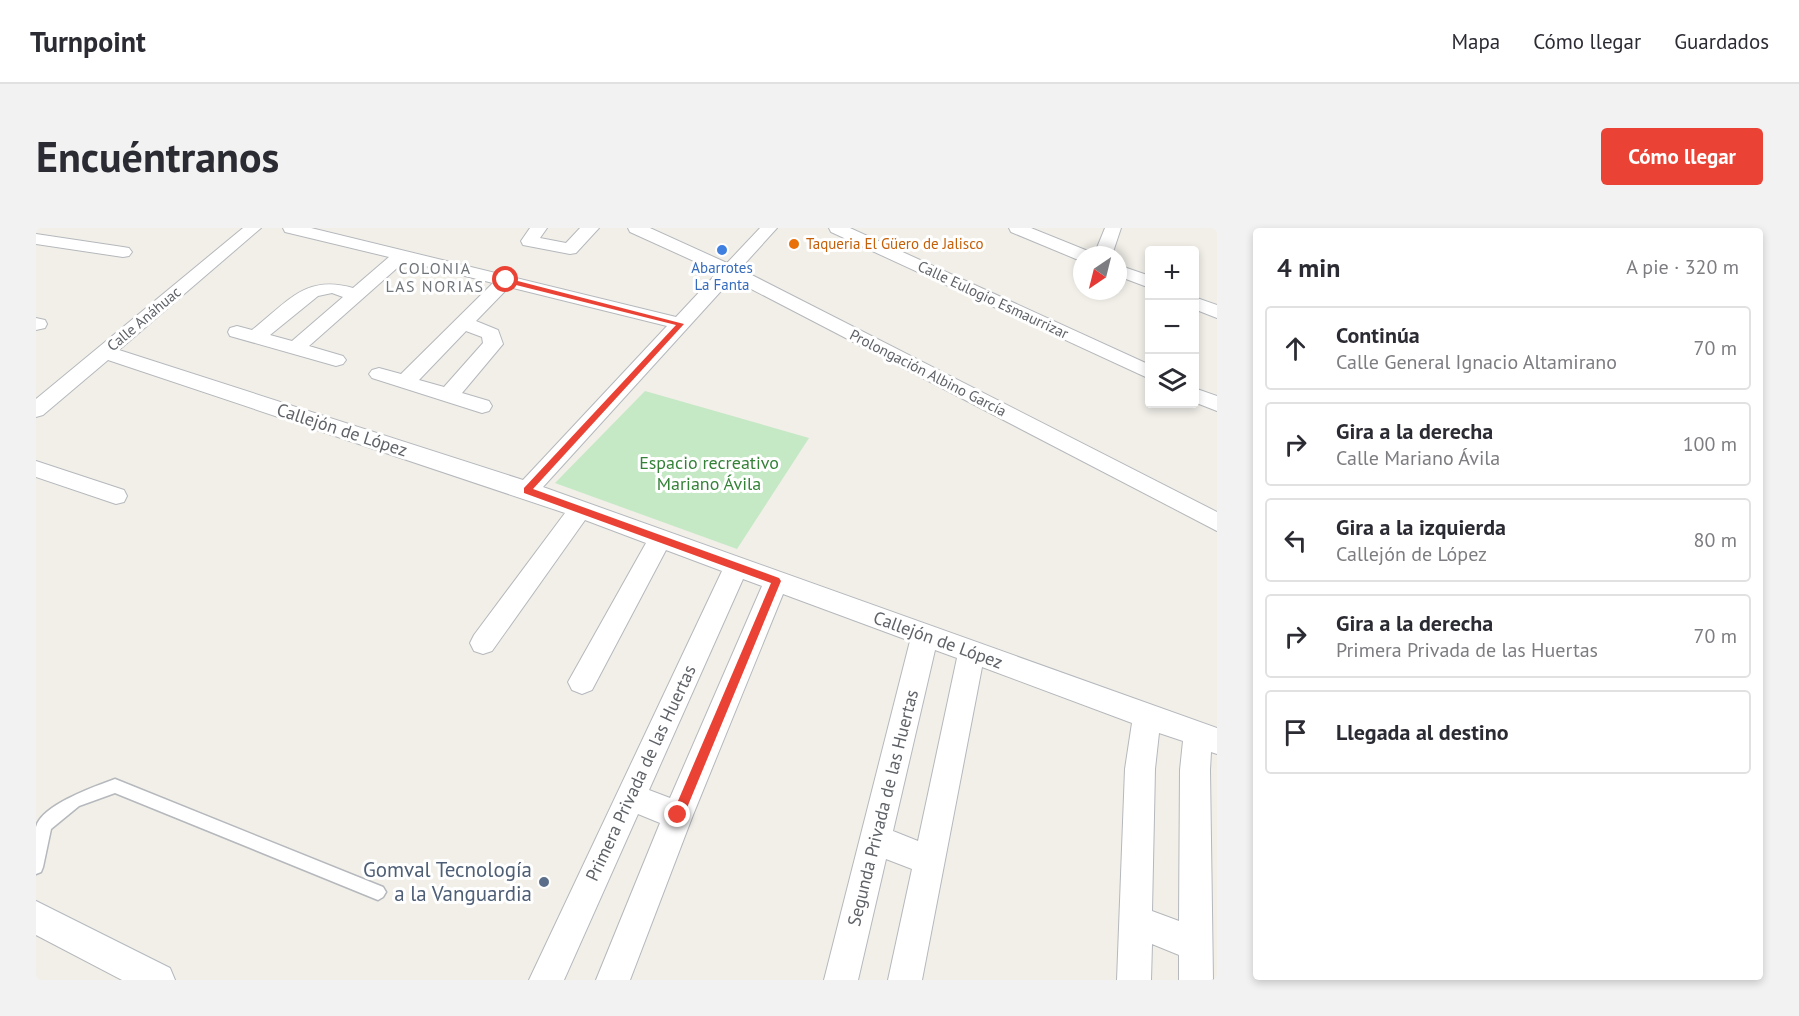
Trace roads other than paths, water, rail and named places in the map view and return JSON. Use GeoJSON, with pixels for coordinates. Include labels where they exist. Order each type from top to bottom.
{"type":"FeatureCollection","features":[{"type":"Feature","properties":{"kind":"street","name":"Calle Anáhuac"},"geometry":{"type":"LineString","coordinates":[[36,410],[253,228]]}},
{"type":"Feature","properties":{"kind":"street"},"geometry":{"type":"LineString","coordinates":[[291,228],[680,324]]}},
{"type":"Feature","properties":{"kind":"street"},"geometry":{"type":"LineString","coordinates":[[539,228],[529,241],[570,249],[586,231]]}},
{"type":"Feature","properties":{"kind":"street"},"geometry":{"type":"LineString","coordinates":[[547,228],[586,231]]}},
{"type":"Feature","properties":{"kind":"street","name":"Prolongación Albino García"},"geometry":{"type":"LineString","coordinates":[[636,228],[730,271],[1217,522]]}},
{"type":"Feature","properties":{"kind":"street"},"geometry":{"type":"LineString","coordinates":[[527,490],[769,228]]}},
{"type":"Feature","properties":{"kind":"street","name":"Calle Eulogio Esmaurrizar"},"geometry":{"type":"LineString","coordinates":[[837,228],[1145,371]]}},
{"type":"Feature","properties":{"kind":"street"},"geometry":{"type":"LineString","coordinates":[[1017,228],[1073,251]]}},
{"type":"Feature","properties":{"kind":"street"},"geometry":{"type":"LineString","coordinates":[[1106,246],[1113,228]]}},
{"type":"Feature","properties":{"kind":"street"},"geometry":{"type":"LineString","coordinates":[[36,239],[123,252]]}},
{"type":"Feature","properties":{"kind":"street"},"geometry":{"type":"LineString","coordinates":[[296,348],[403,254]]}},
{"type":"Feature","properties":{"kind":"street"},"geometry":{"type":"LineString","coordinates":[[1127,274],[1145,281]]}},
{"type":"Feature","properties":{"kind":"street"},"geometry":{"type":"LineString","coordinates":[[405,382],[506,280]]}},
{"type":"Feature","properties":{"kind":"street"},"geometry":{"type":"LineString","coordinates":[[336,360],[246,334],[313,291],[333,288],[357,295]]}},
{"type":"Feature","properties":{"kind":"street"},"geometry":{"type":"LineString","coordinates":[[1199,303],[1216,307]]}},
{"type":"Feature","properties":{"kind":"street"},"geometry":{"type":"LineString","coordinates":[[449,395],[493,344],[491,334],[464,323]]}},
{"type":"Feature","properties":{"kind":"street","name":"Callejón de López"},"geometry":{"type":"LineString","coordinates":[[104,352],[527,490],[1208,738]]}},
{"type":"Feature","properties":{"kind":"street"},"geometry":{"type":"LineString","coordinates":[[380,374],[482,406]]}},
{"type":"Feature","properties":{"kind":"street"},"geometry":{"type":"LineString","coordinates":[[1199,396],[1217,404]]}},
{"type":"Feature","properties":{"kind":"street"},"geometry":{"type":"LineString","coordinates":[[36,469],[116,496]]}},
{"type":"Feature","properties":{"kind":"street"},"geometry":{"type":"LineString","coordinates":[[483,643],[580,509]]}},
{"type":"Feature","properties":{"kind":"street"},"geometry":{"type":"LineString","coordinates":[[582,682],[660,538]]}},
{"type":"Feature","properties":{"kind":"street","name":"Primera Privada de las Huertas"},"geometry":{"type":"LineString","coordinates":[[546,980],[736,567]]}},
{"type":"Feature","properties":{"kind":"street"},"geometry":{"type":"LineString","coordinates":[[613,980],[678,815],[776,581]]}},
{"type":"Feature","properties":{"kind":"street","name":"Segunda Privada de las Huertas"},"geometry":{"type":"LineString","coordinates":[[841,980],[926,635]]}},
{"type":"Feature","properties":{"kind":"street"},"geometry":{"type":"LineString","coordinates":[[905,980],[972,652]]}},
{"type":"Feature","properties":{"kind":"street"},"geometry":{"type":"LineString","coordinates":[[1134,980],[1140,769],[1147,716]]}},
{"type":"Feature","properties":{"kind":"street"},"geometry":{"type":"LineString","coordinates":[[1196,980],[1195,770],[1208,738]]}},
{"type":"Feature","properties":{"kind":"street"},"geometry":{"type":"LineString","coordinates":[[629,797],[678,815]]}},
{"type":"Feature","properties":{"kind":"street"},"geometry":{"type":"LineString","coordinates":[[876,840],[930,861]]}},
{"type":"Feature","properties":{"kind":"street"},"geometry":{"type":"LineString","coordinates":[[36,917],[158,980]]}},
{"type":"Feature","properties":{"kind":"street"},"geometry":{"type":"LineString","coordinates":[[1134,921],[1195,944]]}},
{"type":"Feature","properties":{"kind":"lane"},"geometry":{"type":"LineString","coordinates":[[36,867],[44,825],[74,801],[115,786],[378,892]]}},
{"type":"Feature","properties":{"kind":"place","name":"Taqueria El Güero de Jalisco"},"geometry":{"type":"Point","coordinates":[794,244]}},
{"type":"Feature","properties":{"kind":"place","name":"Abarrotes La Fanta"},"geometry":{"type":"Point","coordinates":[722,250]}},
{"type":"Feature","properties":{"kind":"place","name":"Gomval Tecnología a la Vanguardia"},"geometry":{"type":"Point","coordinates":[544,882]}},
{"type":"Feature","properties":{"kind":"district","name":"COLONIA LAS NORIAS"},"geometry":{"type":"Point","coordinates":[435,277]}},
{"type":"Feature","properties":{"kind":"park label","name":"Espacio recreativo Mariano Ávila"},"geometry":{"type":"Point","coordinates":[709,473]}}]}
